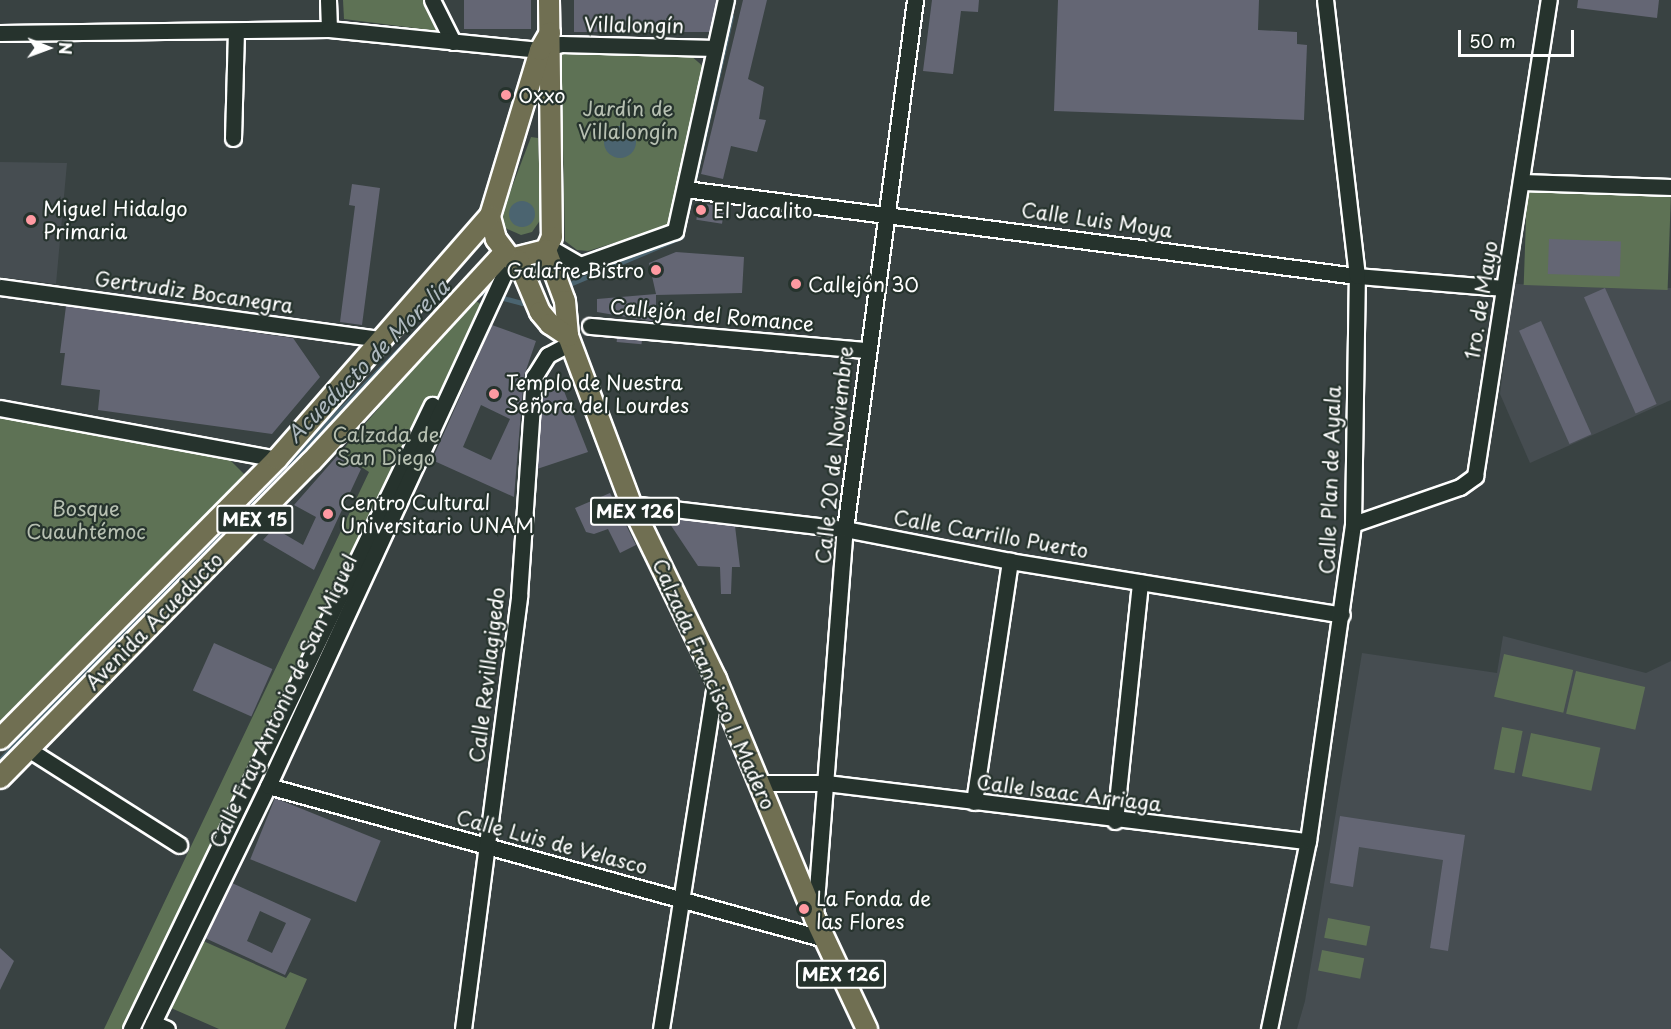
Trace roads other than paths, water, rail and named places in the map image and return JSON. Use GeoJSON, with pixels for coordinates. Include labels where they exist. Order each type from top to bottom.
{"type":"FeatureCollection","features":[{"type":"Feature","properties":{"kind":"main road","name":"MEX 15"},"geometry":{"type":"LineString","coordinates":[[511,258],[548,248],[552,237],[547,43],[549,0]]}},
{"type":"Feature","properties":{"kind":"main road","name":"MEX 15"},"geometry":{"type":"LineString","coordinates":[[490,216],[547,43]]}},
{"type":"Feature","properties":{"kind":"main road"},"geometry":{"type":"LineString","coordinates":[[490,216],[540,312],[549,324],[570,340]]}},
{"type":"Feature","properties":{"kind":"main road","name":"Avenida Acueducto"},"geometry":{"type":"LineString","coordinates":[[0,739],[277,459],[490,216]]}},
{"type":"Feature","properties":{"kind":"main road","name":"MEX 126"},"geometry":{"type":"LineString","coordinates":[[548,248],[565,301],[570,340]]}},
{"type":"Feature","properties":{"kind":"main road","name":"Avenida Acueducto"},"geometry":{"type":"LineString","coordinates":[[0,778],[511,258]]}},
{"type":"Feature","properties":{"kind":"main road","name":"Calzada Francisco I. Madero"},"geometry":{"type":"LineString","coordinates":[[570,340],[631,504],[717,679],[815,918],[867,1029]]}},
{"type":"Feature","properties":{"kind":"street"},"geometry":{"type":"LineString","coordinates":[[328,0],[328,29]]}},
{"type":"Feature","properties":{"kind":"street"},"geometry":{"type":"LineString","coordinates":[[432,0],[453,42]]}},
{"type":"Feature","properties":{"kind":"street"},"geometry":{"type":"LineString","coordinates":[[548,248],[580,265],[675,231],[726,0]]}},
{"type":"Feature","properties":{"kind":"street","name":"Calle 20 de Noviembre"},"geometry":{"type":"LineString","coordinates":[[815,918],[845,529],[866,350],[915,0]]}},
{"type":"Feature","properties":{"kind":"street","name":"Calle Plan de Ayala"},"geometry":{"type":"LineString","coordinates":[[1269,1029],[1308,841],[1342,615],[1353,524],[1357,276],[1325,0]]}},
{"type":"Feature","properties":{"kind":"street","name":"1ro. de Mayo"},"geometry":{"type":"LineString","coordinates":[[1353,524],[1460,487],[1475,476],[1549,0]]}},
{"type":"Feature","properties":{"kind":"street","name":"Villalongín"},"geometry":{"type":"LineString","coordinates":[[0,33],[328,29],[453,42],[716,48]]}},
{"type":"Feature","properties":{"kind":"street"},"geometry":{"type":"LineString","coordinates":[[233,138],[236,31]]}},
{"type":"Feature","properties":{"kind":"street"},"geometry":{"type":"LineString","coordinates":[[1522,182],[1671,187]]}},
{"type":"Feature","properties":{"kind":"street","name":"Calle Luis Moya"},"geometry":{"type":"LineString","coordinates":[[685,189],[886,212],[1357,276],[1503,288]]}},
{"type":"Feature","properties":{"kind":"street","name":"Calle Fray Antonio de San Miguel"},"geometry":{"type":"LineString","coordinates":[[157,1027],[511,258]]}},
{"type":"Feature","properties":{"kind":"street","name":"Gertrudiz Bocanegra"},"geometry":{"type":"LineString","coordinates":[[0,287],[382,339]]}},
{"type":"Feature","properties":{"kind":"street"},"geometry":{"type":"LineString","coordinates":[[130,1029],[488,289]]}},
{"type":"Feature","properties":{"kind":"street","name":"Callejón del Romance"},"geometry":{"type":"LineString","coordinates":[[590,326],[866,350]]}},
{"type":"Feature","properties":{"kind":"street","name":"Calle Revillagigedo"},"geometry":{"type":"LineString","coordinates":[[463,1029],[519,596],[534,377],[548,355],[570,340]]}},
{"type":"Feature","properties":{"kind":"street"},"geometry":{"type":"LineString","coordinates":[[0,408],[277,459]]}},
{"type":"Feature","properties":{"kind":"street","name":"Calle Carrillo Puerto"},"geometry":{"type":"LineString","coordinates":[[631,504],[845,529],[1010,561],[1342,615]]}},
{"type":"Feature","properties":{"kind":"street"},"geometry":{"type":"LineString","coordinates":[[974,802],[1010,561]]}},
{"type":"Feature","properties":{"kind":"street"},"geometry":{"type":"LineString","coordinates":[[1115,821],[1140,582]]}},
{"type":"Feature","properties":{"kind":"street"},"geometry":{"type":"LineString","coordinates":[[661,1029],[717,679]]}},
{"type":"Feature","properties":{"kind":"street"},"geometry":{"type":"LineString","coordinates":[[28,749],[179,845]]}},
{"type":"Feature","properties":{"kind":"street","name":"Calle Isaac Arriaga"},"geometry":{"type":"LineString","coordinates":[[759,783],[826,783],[1115,821],[1308,841]]}},
{"type":"Feature","properties":{"kind":"street","name":"Calle Luis de Velasco"},"geometry":{"type":"LineString","coordinates":[[268,786],[825,939]]}},
{"type":"Feature","properties":{"kind":"water"},"geometry":{"type":"Polygon","coordinates":[[[620,126],[631,131],[636,142],[631,153],[620,158],[609,153],[604,142],[609,131],[620,126]]]}},
{"type":"Feature","properties":{"kind":"water"},"geometry":{"type":"Polygon","coordinates":[[[522,201],[531,205],[535,214],[531,223],[522,227],[513,223],[509,214],[513,205],[522,201]]]}},
{"type":"Feature","properties":{"kind":"waterway","name":"Acueducto de Morelia"},"geometry":{"type":"LineString","coordinates":[[565,286],[681,237],[731,17]]}},
{"type":"Feature","properties":{"kind":"waterway","name":"Acueducto de Morelia"},"geometry":{"type":"LineString","coordinates":[[477,291],[522,303],[529,300]]}},
{"type":"Feature","properties":{"kind":"waterway","name":"Acueducto de Morelia"},"geometry":{"type":"LineString","coordinates":[[0,760],[454,293]]}},
{"type":"Feature","properties":{"kind":"place","name":"Oxxo"},"geometry":{"type":"Point","coordinates":[506,95]}},
{"type":"Feature","properties":{"kind":"place","name":"El Jacalito"},"geometry":{"type":"Point","coordinates":[701,210]}},
{"type":"Feature","properties":{"kind":"place","name":"Miguel Hidalgo Primaria"},"geometry":{"type":"Point","coordinates":[31,220]}},
{"type":"Feature","properties":{"kind":"place","name":"Galafre Bistro"},"geometry":{"type":"Point","coordinates":[656,270]}},
{"type":"Feature","properties":{"kind":"place","name":"Callejón 30"},"geometry":{"type":"Point","coordinates":[796,284]}},
{"type":"Feature","properties":{"kind":"place","name":"Templo de Nuestra Señora del Lourdes"},"geometry":{"type":"Point","coordinates":[494,394]}},
{"type":"Feature","properties":{"kind":"place","name":"Centro Cultural Universitario UNAM"},"geometry":{"type":"Point","coordinates":[328,514]}},
{"type":"Feature","properties":{"kind":"place","name":"La Fonda de las Flores"},"geometry":{"type":"Point","coordinates":[804,909]}},
{"type":"Feature","properties":{"kind":"park label","name":"Jardín de Villalongín"},"geometry":{"type":"Point","coordinates":[628,120]}},
{"type":"Feature","properties":{"kind":"park label","name":"Calzada de San Diego"},"geometry":{"type":"Point","coordinates":[386,446]}},
{"type":"Feature","properties":{"kind":"park label","name":"Bosque Cuauhtémoc"},"geometry":{"type":"Point","coordinates":[86,520]}}]}
